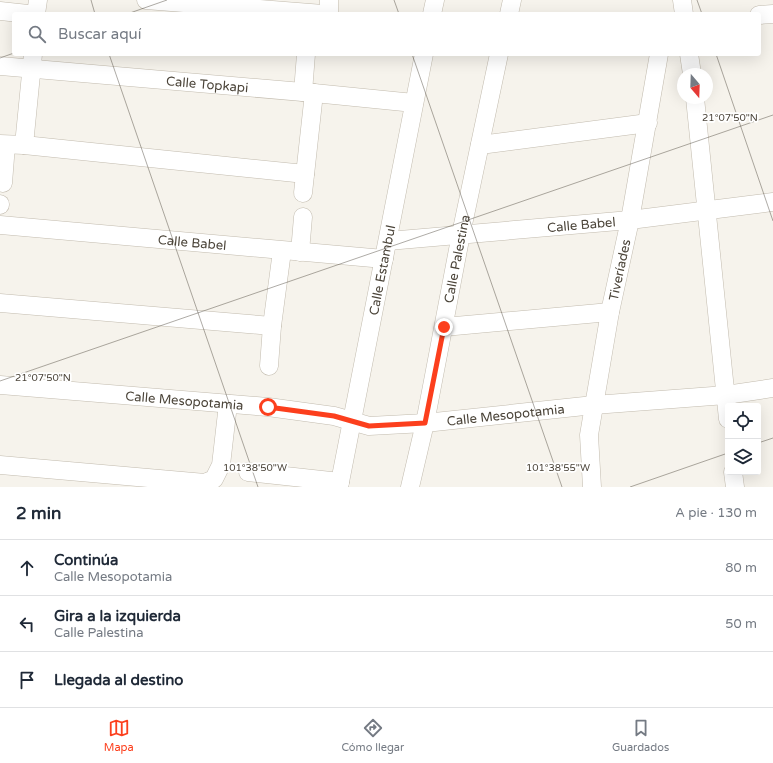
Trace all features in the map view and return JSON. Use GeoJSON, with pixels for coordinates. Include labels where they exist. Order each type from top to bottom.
{"type":"FeatureCollection","features":[{"type":"Feature","properties":{"kind":"street"},"geometry":{"type":"LineString","coordinates":[[36,12],[38,0]]}},
{"type":"Feature","properties":{"kind":"street"},"geometry":{"type":"LineString","coordinates":[[146,0],[298,12]]}},
{"type":"Feature","properties":{"kind":"street"},"geometry":{"type":"LineString","coordinates":[[329,0],[329,12]]}},
{"type":"Feature","properties":{"kind":"street"},"geometry":{"type":"LineString","coordinates":[[432,12],[435,0]]}},
{"type":"Feature","properties":{"kind":"street"},"geometry":{"type":"LineString","coordinates":[[509,12],[512,0]]}},
{"type":"Feature","properties":{"kind":"street"},"geometry":{"type":"LineString","coordinates":[[682,0],[684,12]]}},
{"type":"Feature","properties":{"kind":"street"},"geometry":{"type":"LineString","coordinates":[[0,12],[12,13]]}},
{"type":"Feature","properties":{"kind":"street"},"geometry":{"type":"LineString","coordinates":[[761,15],[773,14]]}},
{"type":"Feature","properties":{"kind":"street"},"geometry":{"type":"LineString","coordinates":[[303,193],[309,92],[306,56]]}},
{"type":"Feature","properties":{"kind":"street","name":"Calle Estambul"},"geometry":{"type":"LineString","coordinates":[[340,484],[414,103],[425,56]]}},
{"type":"Feature","properties":{"kind":"street","name":"Calle Palestina"},"geometry":{"type":"LineString","coordinates":[[410,487],[425,423],[461,234],[500,56]]}},
{"type":"Feature","properties":{"kind":"street","name":"Tiveríades"},"geometry":{"type":"LineString","coordinates":[[592,487],[589,435],[610,312],[630,220],[648,123],[659,56]]}},
{"type":"Feature","properties":{"kind":"street"},"geometry":{"type":"LineString","coordinates":[[689,56],[691,68]]}},
{"type":"Feature","properties":{"kind":"street"},"geometry":{"type":"LineString","coordinates":[[3,183],[10,144],[33,61]]}},
{"type":"Feature","properties":{"kind":"street","name":"Calle Topkapi"},"geometry":{"type":"LineString","coordinates":[[0,66],[33,61],[414,103]]}},
{"type":"Feature","properties":{"kind":"street"},"geometry":{"type":"LineString","coordinates":[[696,104],[727,403]]}},
{"type":"Feature","properties":{"kind":"street"},"geometry":{"type":"LineString","coordinates":[[480,145],[648,123]]}},
{"type":"Feature","properties":{"kind":"street"},"geometry":{"type":"LineString","coordinates":[[10,144],[305,174]]}},
{"type":"Feature","properties":{"kind":"street","name":"Calle Babel"},"geometry":{"type":"LineString","coordinates":[[388,241],[630,220],[773,202]]}},
{"type":"Feature","properties":{"kind":"street"},"geometry":{"type":"LineString","coordinates":[[300,252],[303,217]]}},
{"type":"Feature","properties":{"kind":"street","name":"Calle Babel"},"geometry":{"type":"LineString","coordinates":[[0,225],[384,259]]}},
{"type":"Feature","properties":{"kind":"street"},"geometry":{"type":"LineString","coordinates":[[269,366],[272,326],[282,251]]}},
{"type":"Feature","properties":{"kind":"street"},"geometry":{"type":"LineString","coordinates":[[0,303],[272,326]]}},
{"type":"Feature","properties":{"kind":"street"},"geometry":{"type":"LineString","coordinates":[[444,327],[610,312]]}},
{"type":"Feature","properties":{"kind":"street","name":"Calle Mesopotamia"},"geometry":{"type":"LineString","coordinates":[[0,385],[228,404],[334,416],[369,426],[425,423],[594,405],[726,395],[773,388]]}},
{"type":"Feature","properties":{"kind":"street"},"geometry":{"type":"LineString","coordinates":[[0,465],[205,483],[214,479],[221,466],[228,404]]}},
{"type":"Feature","properties":{"kind":"street"},"geometry":{"type":"LineString","coordinates":[[248,472],[340,484]]}},
{"type":"Feature","properties":{"kind":"street"},"geometry":{"type":"LineString","coordinates":[[733,475],[735,487]]}},
{"type":"Feature","properties":{"kind":"route"},"geometry":{"type":"LineString","coordinates":[[268,407],[334,416],[369,426],[425,423],[444,327]]}}]}
